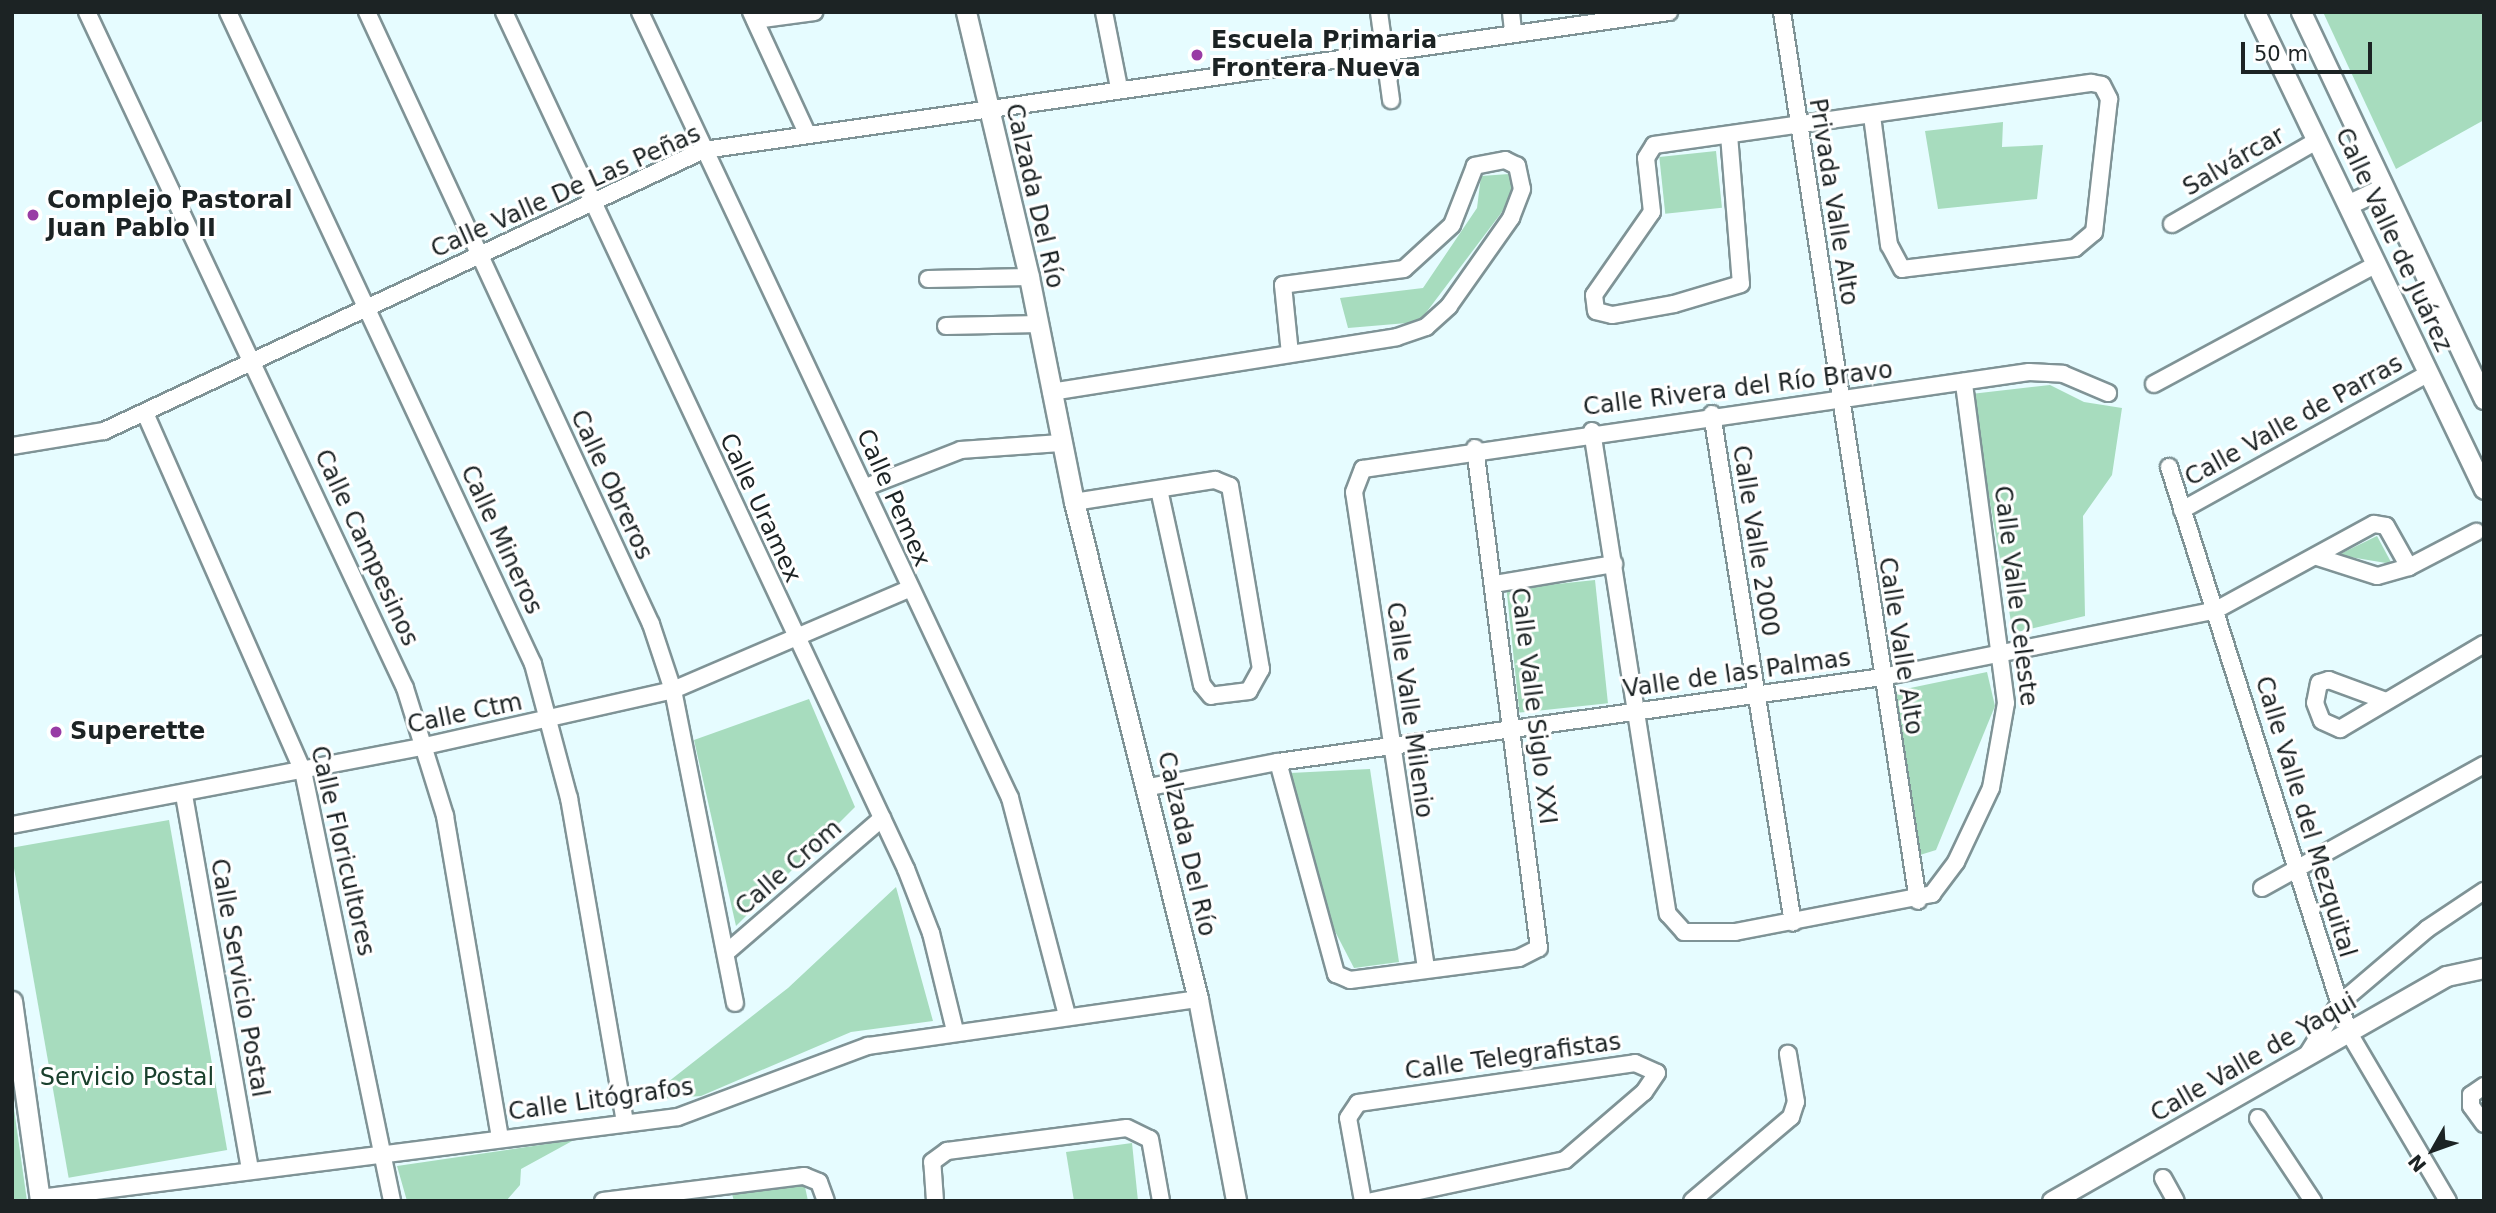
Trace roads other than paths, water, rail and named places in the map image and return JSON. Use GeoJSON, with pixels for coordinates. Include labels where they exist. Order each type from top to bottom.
{"type":"FeatureCollection","features":[{"type":"Feature","properties":{"kind":"street","name":"Calle Campesinos"},"geometry":{"type":"LineString","coordinates":[[87,12],[250,362],[382,630],[425,746],[454,865],[500,1137]]}},
{"type":"Feature","properties":{"kind":"street","name":"Calle Mineros"},"geometry":{"type":"LineString","coordinates":[[228,12],[506,603],[552,719],[625,1123]]}},
{"type":"Feature","properties":{"kind":"street","name":"Calle Obreros"},"geometry":{"type":"LineString","coordinates":[[367,12],[651,624],[673,690],[735,1003]]}},
{"type":"Feature","properties":{"kind":"street","name":"Calle Uramex"},"geometry":{"type":"LineString","coordinates":[[504,12],[796,640],[882,818],[931,933],[955,1031]]}},
{"type":"Feature","properties":{"kind":"street","name":"Calle Pemex"},"geometry":{"type":"LineString","coordinates":[[640,12],[866,487],[909,589],[1010,798],[1067,1016]]}},
{"type":"Feature","properties":{"kind":"street"},"geometry":{"type":"LineString","coordinates":[[807,133],[753,16],[814,12]]}},
{"type":"Feature","properties":{"kind":"street","name":"Calzada Del Río"},"geometry":{"type":"LineString","coordinates":[[966,12],[1029,277],[1060,443],[1149,787],[1198,999],[1236,1201]]}},
{"type":"Feature","properties":{"kind":"street"},"geometry":{"type":"LineString","coordinates":[[1104,12],[1119,88]]}},
{"type":"Feature","properties":{"kind":"street"},"geometry":{"type":"LineString","coordinates":[[1379,12],[1391,100]]}},
{"type":"Feature","properties":{"kind":"street"},"geometry":{"type":"LineString","coordinates":[[1511,12],[1513,30]]}},
{"type":"Feature","properties":{"kind":"street","name":"Calle Valle De Las Peñas"},"geometry":{"type":"LineString","coordinates":[[12,446],[80,437],[145,413],[704,150],[1513,30],[1669,12]]}},
{"type":"Feature","properties":{"kind":"street","name":"Privada Valle Alto"},"geometry":{"type":"LineString","coordinates":[[1782,12],[1840,399]]}},
{"type":"Feature","properties":{"kind":"street","name":"Calle Valle de Juárez"},"geometry":{"type":"LineString","coordinates":[[2255,12],[2429,373],[2478,463],[2484,489]]}},
{"type":"Feature","properties":{"kind":"street","name":"Calle Valle de Juárez"},"geometry":{"type":"LineString","coordinates":[[2301,12],[2484,399]]}},
{"type":"Feature","properties":{"kind":"street"},"geometry":{"type":"LineString","coordinates":[[1729,135],[1741,284],[1726,293],[1603,315],[1592,304],[1594,295],[1652,212],[1646,158],[1654,145],[1797,124],[1872,116],[2083,82],[2102,85],[2109,99],[2094,232],[2075,248],[1902,268],[1889,245],[1872,116]]}},
{"type":"Feature","properties":{"kind":"street","name":"Salvárcar"},"geometry":{"type":"LineString","coordinates":[[2172,225],[2318,140]]}},
{"type":"Feature","properties":{"kind":"street"},"geometry":{"type":"LineString","coordinates":[[1051,392],[1397,337],[1439,318],[1511,218],[1522,188],[1517,166],[1505,160],[1475,166],[1452,225],[1434,248],[1404,269],[1283,285],[1290,354]]}},
{"type":"Feature","properties":{"kind":"street"},"geometry":{"type":"LineString","coordinates":[[2349,204],[2384,188]]}},
{"type":"Feature","properties":{"kind":"street"},"geometry":{"type":"LineString","coordinates":[[2154,384],[2377,264]]}},
{"type":"Feature","properties":{"kind":"street"},"geometry":{"type":"LineString","coordinates":[[928,279],[1029,277]]}},
{"type":"Feature","properties":{"kind":"street"},"geometry":{"type":"LineString","coordinates":[[946,326],[1039,324]]}},
{"type":"Feature","properties":{"kind":"street","name":"Calle Rivera del Río Bravo"},"geometry":{"type":"LineString","coordinates":[[1370,464],[1712,414],[2049,372],[2108,393]]}},
{"type":"Feature","properties":{"kind":"street","name":"Calle Valle de Parras"},"geometry":{"type":"LineString","coordinates":[[2182,510],[2429,373]]}},
{"type":"Feature","properties":{"kind":"street","name":"Calle Valle Celeste"},"geometry":{"type":"LineString","coordinates":[[1918,901],[1941,887],[1991,788],[2007,722],[2001,651],[1964,382]]}},
{"type":"Feature","properties":{"kind":"street","name":"Calle Valle Alto"},"geometry":{"type":"LineString","coordinates":[[1840,399],[1918,901]]}},
{"type":"Feature","properties":{"kind":"street","name":"Calle Floricultores"},"geometry":{"type":"LineString","coordinates":[[145,413],[303,771],[393,1201]]}},
{"type":"Feature","properties":{"kind":"street","name":"Calle Valle 2000"},"geometry":{"type":"LineString","coordinates":[[1712,414],[1793,923]]}},
{"type":"Feature","properties":{"kind":"street"},"geometry":{"type":"LineString","coordinates":[[1592,431],[1668,914],[1677,928],[1693,934],[1793,923],[1918,901]]}},
{"type":"Feature","properties":{"kind":"street"},"geometry":{"type":"LineString","coordinates":[[866,487],[961,450],[1060,443]]}},
{"type":"Feature","properties":{"kind":"street","name":"Calle Valle Siglo XXI"},"geometry":{"type":"LineString","coordinates":[[1426,968],[1519,958],[1534,953],[1542,934],[1510,730],[1494,584],[1475,448]]}},
{"type":"Feature","properties":{"kind":"street","name":"Calle Valle Milenio"},"geometry":{"type":"LineString","coordinates":[[1370,464],[1356,476],[1354,492],[1426,968]]}},
{"type":"Feature","properties":{"kind":"street","name":"Calle Valle del Mezquital"},"geometry":{"type":"LineString","coordinates":[[2169,467],[2349,1033],[2448,1201]]}},
{"type":"Feature","properties":{"kind":"street"},"geometry":{"type":"LineString","coordinates":[[1074,502],[1215,480],[1235,495],[1261,669],[1249,691],[1211,696],[1202,685],[1159,489]]}},
{"type":"Feature","properties":{"kind":"street","name":"Valle de las Palmas"},"geometry":{"type":"LineString","coordinates":[[1149,787],[1278,762],[1882,677],[2216,610],[2379,524],[2409,567]]}},
{"type":"Feature","properties":{"kind":"street"},"geometry":{"type":"LineString","coordinates":[[2318,557],[2377,576],[2409,567],[2476,532]]}},
{"type":"Feature","properties":{"kind":"street"},"geometry":{"type":"LineString","coordinates":[[1494,584],[1614,564]]}},
{"type":"Feature","properties":{"kind":"street","name":"Calle Ctm"},"geometry":{"type":"LineString","coordinates":[[12,825],[303,771],[552,719],[673,690],[796,640],[909,589]]}},
{"type":"Feature","properties":{"kind":"street"},"geometry":{"type":"LineString","coordinates":[[2386,701],[2484,643]]}},
{"type":"Feature","properties":{"kind":"street"},"geometry":{"type":"LineString","coordinates":[[1278,762],[1330,967],[1350,980],[1426,968]]}},
{"type":"Feature","properties":{"kind":"street"},"geometry":{"type":"LineString","coordinates":[[2262,888],[2484,765]]}},
{"type":"Feature","properties":{"kind":"street","name":"Calle Servicio Postal"},"geometry":{"type":"LineString","coordinates":[[184,795],[250,1170]]}},
{"type":"Feature","properties":{"kind":"street","name":"Calle Crom"},"geometry":{"type":"LineString","coordinates":[[727,952],[882,818]]}},
{"type":"Feature","properties":{"kind":"street"},"geometry":{"type":"LineString","coordinates":[[2305,1058],[2339,1004],[2427,929],[2484,891]]}},
{"type":"Feature","properties":{"kind":"street","name":"Calle Valle de Yaqui"},"geometry":{"type":"LineString","coordinates":[[2052,1201],[2446,976],[2484,968]]}},
{"type":"Feature","properties":{"kind":"street","name":"Calle Litógrafos"},"geometry":{"type":"LineString","coordinates":[[40,1199],[500,1137],[625,1123],[704,1110],[829,1057],[955,1031],[1198,999]]}},
{"type":"Feature","properties":{"kind":"street"},"geometry":{"type":"LineString","coordinates":[[12,1001],[40,1199]]}},
{"type":"Feature","properties":{"kind":"street"},"geometry":{"type":"LineString","coordinates":[[1692,1201],[1791,1117],[1796,1102],[1788,1054]]}},
{"type":"Feature","properties":{"kind":"street","name":"Calle Telegrafistas"},"geometry":{"type":"LineString","coordinates":[[1363,1201],[1349,1118],[1358,1103],[1635,1063],[1657,1073],[1644,1093],[1564,1160],[1372,1201]]}},
{"type":"Feature","properties":{"kind":"street"},"geometry":{"type":"LineString","coordinates":[[2484,1086],[2471,1095],[2471,1106],[2484,1124]]}},
{"type":"Feature","properties":{"kind":"street"},"geometry":{"type":"LineString","coordinates":[[2258,1118],[2313,1201]]}},
{"type":"Feature","properties":{"kind":"street"},"geometry":{"type":"LineString","coordinates":[[935,1201],[932,1162],[947,1151],[1128,1128],[1150,1139],[1161,1201]]}},
{"type":"Feature","properties":{"kind":"street"},"geometry":{"type":"LineString","coordinates":[[603,1201],[804,1176],[819,1182],[826,1201]]}},
{"type":"Feature","properties":{"kind":"street"},"geometry":{"type":"LineString","coordinates":[[2163,1178],[2176,1201]]}},
{"type":"Feature","properties":{"kind":"place","name":"Escuela Primaria Frontera Nueva"},"geometry":{"type":"Point","coordinates":[1197,55]}},
{"type":"Feature","properties":{"kind":"place","name":"Complejo Pastoral Juan Pablo II"},"geometry":{"type":"Point","coordinates":[33,215]}},
{"type":"Feature","properties":{"kind":"place","name":"Superette"},"geometry":{"type":"Point","coordinates":[56,732]}},
{"type":"Feature","properties":{"kind":"park label","name":"Servicio Postal"},"geometry":{"type":"Point","coordinates":[127,1078]}}]}
